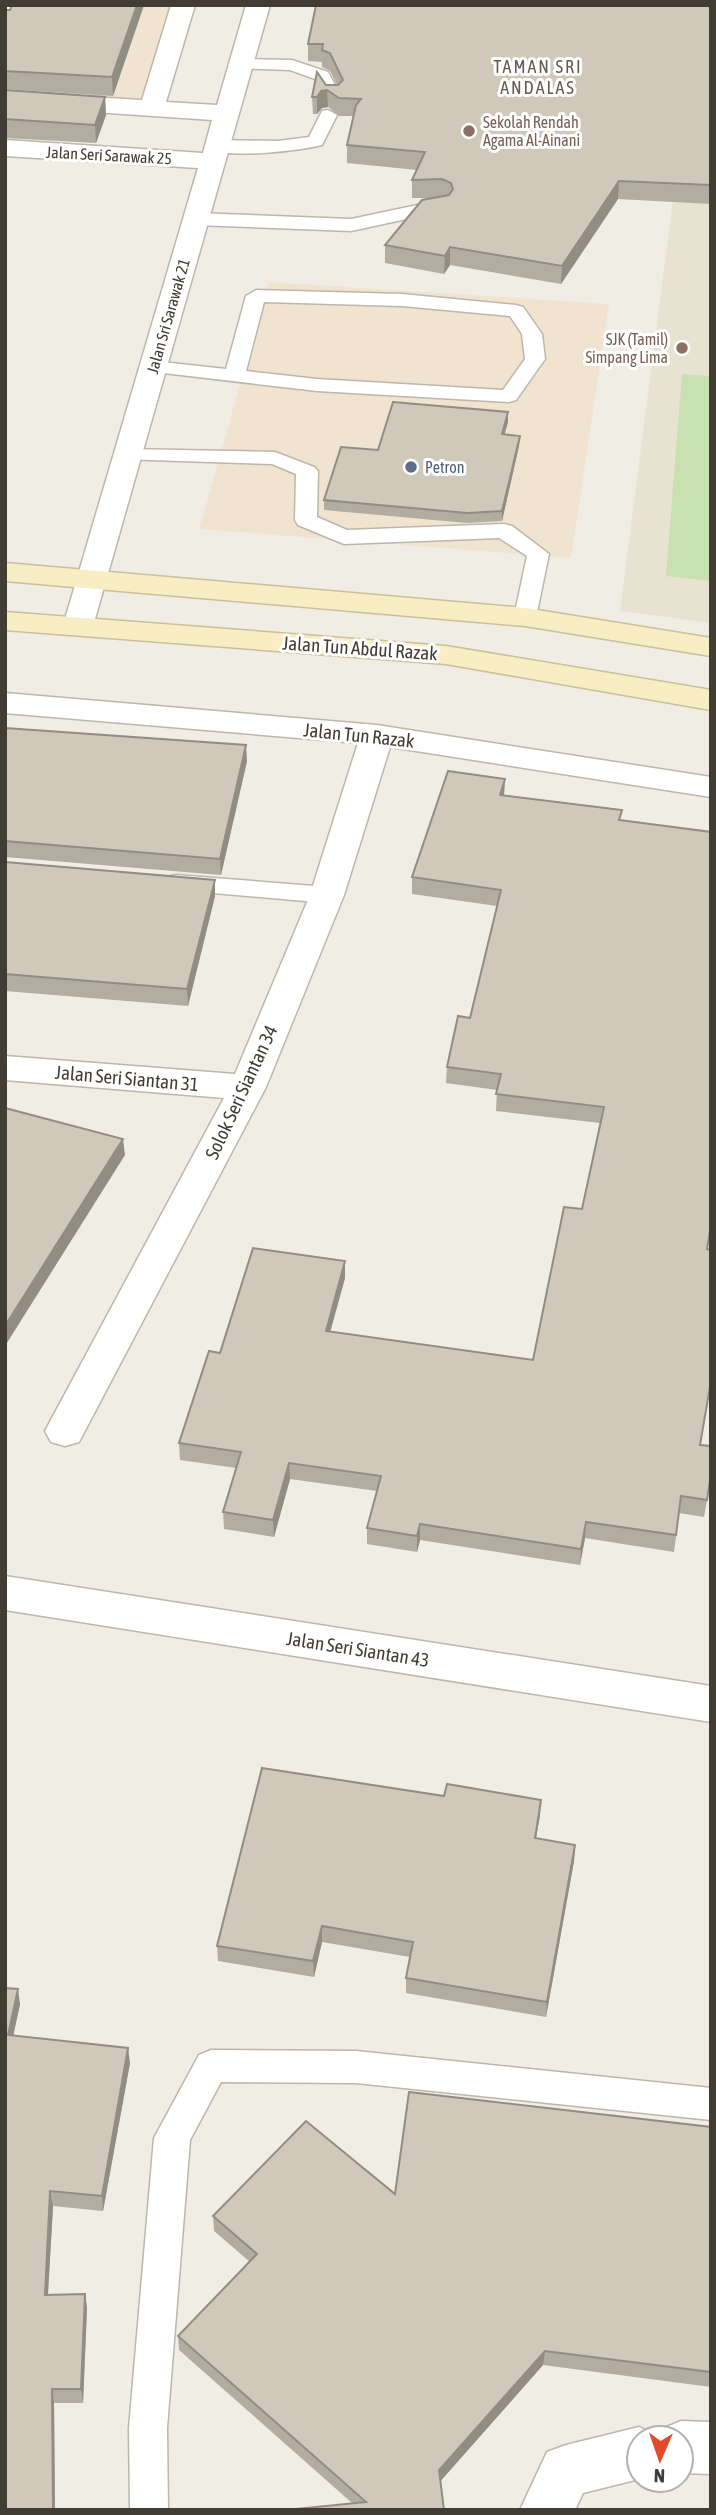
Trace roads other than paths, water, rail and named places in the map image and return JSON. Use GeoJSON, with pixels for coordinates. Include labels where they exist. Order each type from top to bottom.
{"type":"FeatureCollection","features":[{"type":"Feature","properties":{"kind":"main road"},"geometry":{"type":"LineString","coordinates":[[5,572],[525,617],[711,647]]}},
{"type":"Feature","properties":{"kind":"main road","name":"Jalan Tun Abdul Razak"},"geometry":{"type":"LineString","coordinates":[[5,621],[446,655],[711,700]]}},
{"type":"Feature","properties":{"kind":"street"},"geometry":{"type":"LineString","coordinates":[[152,107],[183,5]]}},
{"type":"Feature","properties":{"kind":"street","name":"Jalan Sri Sarawak 21"},"geometry":{"type":"LineString","coordinates":[[78,626],[258,5]]}},
{"type":"Feature","properties":{"kind":"street"},"geometry":{"type":"LineString","coordinates":[[5,99],[227,113]]}},
{"type":"Feature","properties":{"kind":"street","name":"Jalan Seri Sarawak 25"},"geometry":{"type":"LineString","coordinates":[[5,148],[216,153]]}},
{"type":"Feature","properties":{"kind":"street","name":"Jalan Tun Razak"},"geometry":{"type":"LineString","coordinates":[[5,703],[377,734],[711,787]]}},
{"type":"Feature","properties":{"kind":"street","name":"Solok Seri Siantan 34"},"geometry":{"type":"LineString","coordinates":[[65,1431],[248,1087],[327,895],[377,734]]}},
{"type":"Feature","properties":{"kind":"street","name":"Jalan Seri Siantan 31"},"geometry":{"type":"LineString","coordinates":[[5,1068],[248,1087]]}},
{"type":"Feature","properties":{"kind":"street","name":"Jalan Seri Siantan 43"},"geometry":{"type":"LineString","coordinates":[[5,1593],[711,1704]]}},
{"type":"Feature","properties":{"kind":"street"},"geometry":{"type":"LineString","coordinates":[[547,2510],[566,2471],[625,2456]]}},
{"type":"Feature","properties":{"kind":"lane"},"geometry":{"type":"LineString","coordinates":[[5,22],[12,5]]}},
{"type":"Feature","properties":{"kind":"lane"},"geometry":{"type":"LineString","coordinates":[[241,64],[292,65],[322,76],[332,96]]}},
{"type":"Feature","properties":{"kind":"lane"},"geometry":{"type":"LineString","coordinates":[[216,153],[316,141],[328,115]]}},
{"type":"Feature","properties":{"kind":"lane"},"geometry":{"type":"LineString","coordinates":[[196,219],[351,225],[441,206]]}},
{"type":"Feature","properties":{"kind":"lane"},"geometry":{"type":"LineString","coordinates":[[153,367],[317,386],[509,396],[534,359],[532,334],[516,311],[402,300],[256,296],[234,376]]}},
{"type":"Feature","properties":{"kind":"lane"},"geometry":{"type":"LineString","coordinates":[[127,455],[275,458],[307,471],[306,520],[344,537],[504,531],[538,554],[525,617]]}},
{"type":"Feature","properties":{"kind":"lane"},"geometry":{"type":"LineString","coordinates":[[152,881],[327,895]]}},
{"type":"Feature","properties":{"kind":"lane"},"geometry":{"type":"LineString","coordinates":[[149,2510],[148,2428],[172,2138],[211,2066],[356,2067],[711,2104]]}},
{"type":"Feature","properties":{"kind":"place","name":"Sekolah Rendah Agama Al-Ainani"},"geometry":{"type":"Point","coordinates":[469,131]}},
{"type":"Feature","properties":{"kind":"place","name":"SJK (Tamil) Simpang Lima"},"geometry":{"type":"Point","coordinates":[682,348]}},
{"type":"Feature","properties":{"kind":"place","name":"Petron"},"geometry":{"type":"Point","coordinates":[411,467]}},
{"type":"Feature","properties":{"kind":"district","name":"TAMAN SRI ANDALAS"},"geometry":{"type":"Point","coordinates":[538,76]}}]}
